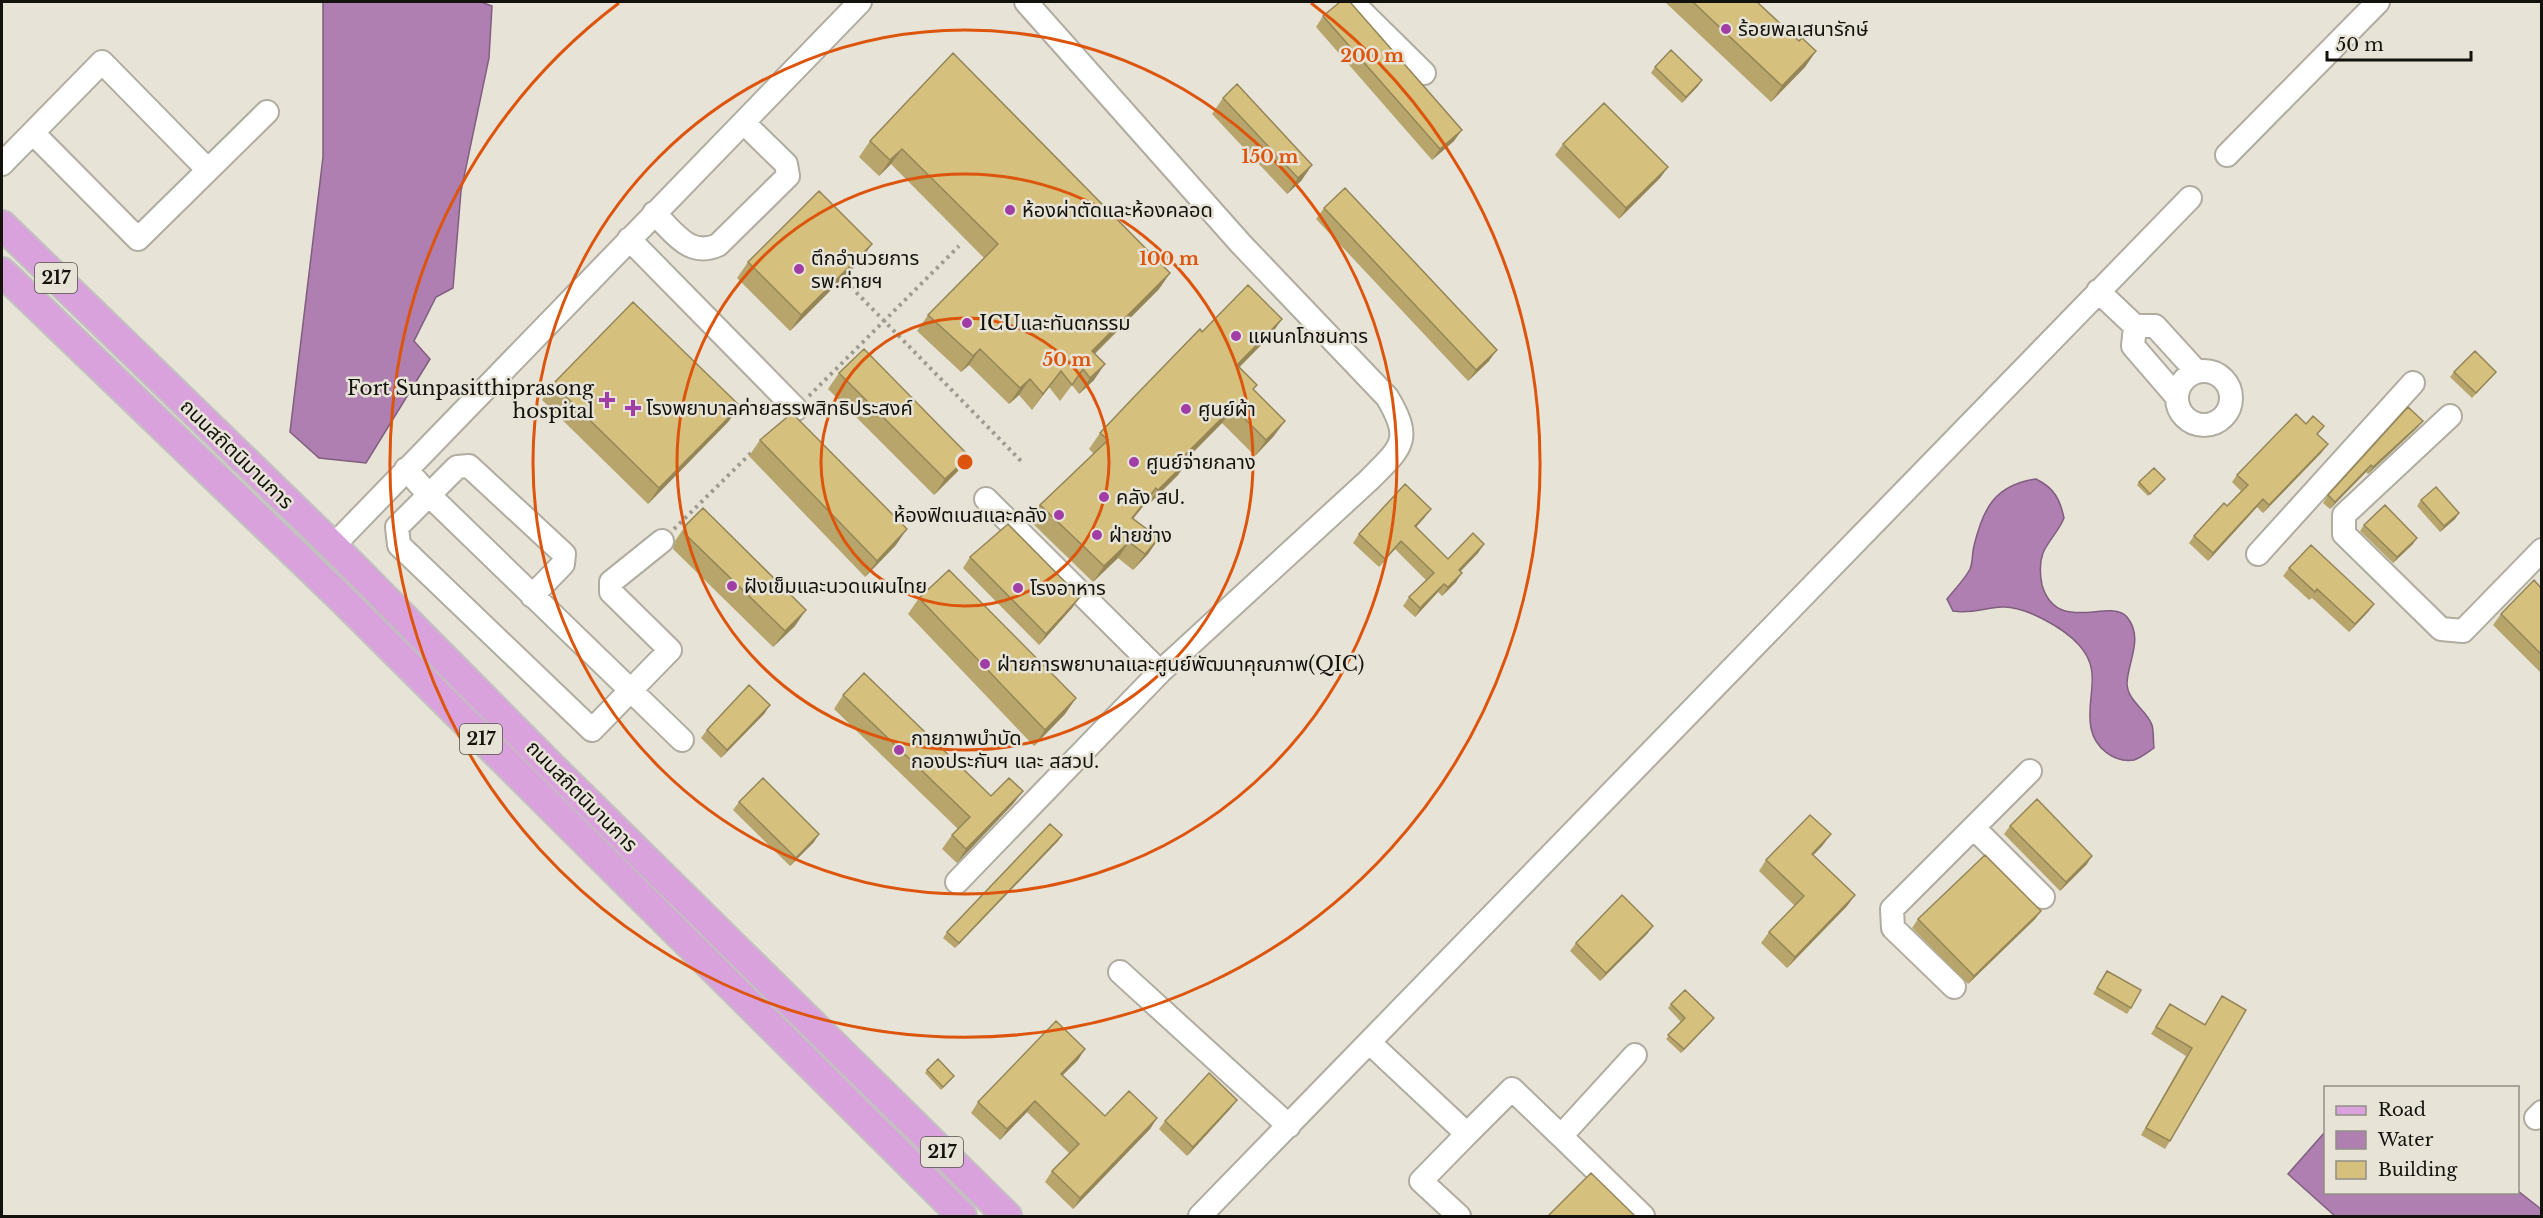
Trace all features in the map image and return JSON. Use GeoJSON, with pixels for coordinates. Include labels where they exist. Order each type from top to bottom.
{"type":"FeatureCollection","features":[{"type":"Feature","properties":{"kind":"main road","name":"ถนนสถิตนิมานการ"},"geometry":{"type":"LineString","coordinates":[[2,225],[333,546],[1007,1216]]}},
{"type":"Feature","properties":{"kind":"main road","name":"ถนนสถิตนิมานการ"},"geometry":{"type":"LineString","coordinates":[[2,272],[310,568],[962,1216]]}},
{"type":"Feature","properties":{"kind":"main road"},"geometry":{"type":"LineString","coordinates":[[310,568],[333,546]]}},
{"type":"Feature","properties":{"kind":"lane"},"geometry":{"type":"LineString","coordinates":[[333,546],[860,2]]}},
{"type":"Feature","properties":{"kind":"lane"},"geometry":{"type":"LineString","coordinates":[[957,882],[1160,672],[1393,456],[1403,436],[1401,420],[1387,397],[1241,244],[1026,2]]}},
{"type":"Feature","properties":{"kind":"lane"},"geometry":{"type":"LineString","coordinates":[[1352,2],[1424,73]]}},
{"type":"Feature","properties":{"kind":"lane"},"geometry":{"type":"LineString","coordinates":[[2227,155],[2378,2]]}},
{"type":"Feature","properties":{"kind":"lane"},"geometry":{"type":"LineString","coordinates":[[2,164],[102,62],[208,170]]}},
{"type":"Feature","properties":{"kind":"lane"},"geometry":{"type":"LineString","coordinates":[[33,133],[138,240],[267,112]]}},
{"type":"Feature","properties":{"kind":"lane"},"geometry":{"type":"LineString","coordinates":[[654,213],[692,248],[706,250],[718,245],[788,176],[786,164],[744,123]]}},
{"type":"Feature","properties":{"kind":"lane"},"geometry":{"type":"LineString","coordinates":[[1200,1216],[2190,198]]}},
{"type":"Feature","properties":{"kind":"lane"},"geometry":{"type":"LineString","coordinates":[[628,239],[796,409]]}},
{"type":"Feature","properties":{"kind":"lane"},"geometry":{"type":"LineString","coordinates":[[2098,291],[2135,326],[2155,326],[2197,372]]}},
{"type":"Feature","properties":{"kind":"lane"},"geometry":{"type":"LineString","coordinates":[[2135,326],[2133,346],[2177,397],[2182,413],[2194,423],[2232,423],[2231,400],[2226,384],[2214,373],[2197,372],[2183,381],[2177,397]]}},
{"type":"Feature","properties":{"kind":"lane"},"geometry":{"type":"LineString","coordinates":[[2258,554],[2414,382]]}},
{"type":"Feature","properties":{"kind":"lane"},"geometry":{"type":"LineString","coordinates":[[2450,416],[2344,515],[2344,534],[2441,629],[2463,631],[2541,550]]}},
{"type":"Feature","properties":{"kind":"lane"},"geometry":{"type":"LineString","coordinates":[[532,596],[563,564],[564,554],[469,466],[457,467],[397,527],[399,545],[592,730],[670,650],[611,592],[611,582],[662,541]]}},
{"type":"Feature","properties":{"kind":"lane"},"geometry":{"type":"LineString","coordinates":[[406,469],[428,494],[682,740]]}},
{"type":"Feature","properties":{"kind":"lane"},"geometry":{"type":"LineString","coordinates":[[986,499],[1160,672]]}},
{"type":"Feature","properties":{"kind":"lane"},"geometry":{"type":"LineString","coordinates":[[1954,987],[1893,928],[1892,909],[2030,771]]}},
{"type":"Feature","properties":{"kind":"lane"},"geometry":{"type":"LineString","coordinates":[[1974,828],[2043,897]]}},
{"type":"Feature","properties":{"kind":"lane"},"geometry":{"type":"LineString","coordinates":[[1120,972],[1289,1126]]}},
{"type":"Feature","properties":{"kind":"lane"},"geometry":{"type":"LineString","coordinates":[[1370,1043],[1467,1134]]}},
{"type":"Feature","properties":{"kind":"lane"},"geometry":{"type":"LineString","coordinates":[[1561,1136],[1635,1055]]}},
{"type":"Feature","properties":{"kind":"lane"},"geometry":{"type":"LineString","coordinates":[[1459,1216],[1421,1181],[1512,1089],[1643,1216]]}},
{"type":"Feature","properties":{"kind":"path"},"geometry":{"type":"LineString","coordinates":[[851,287],[1021,461]]}},
{"type":"Feature","properties":{"kind":"water"},"geometry":{"type":"Polygon","coordinates":[[[323,2],[481,2],[492,6],[489,58],[461,191],[453,288],[436,297],[414,341],[430,359],[366,463],[319,458],[290,432],[323,157],[323,2]]]}},
{"type":"Feature","properties":{"kind":"water"},"geometry":{"type":"Polygon","coordinates":[[[2036,479],[2055,495],[2064,518],[2045,549],[2041,561],[2042,585],[2049,600],[2059,609],[2071,612],[2119,612],[2127,617],[2132,625],[2135,641],[2128,675],[2128,689],[2152,725],[2154,748],[2137,759],[2119,759],[2106,753],[2093,735],[2090,717],[2091,665],[2072,638],[2044,619],[2022,610],[2002,607],[1953,611],[1947,599],[1970,569],[1973,549],[1982,520],[1993,500],[2010,487],[2036,479]]]}},
{"type":"Feature","properties":{"kind":"water"},"geometry":{"type":"Polygon","coordinates":[[[2324,1133],[2324,1194],[2519,1194],[2519,1192],[2541,1209],[2541,1216],[2335,1216],[2288,1174],[2324,1133]]]}},
{"type":"Feature","properties":{"kind":"building"},"geometry":{"type":"Polygon","coordinates":[[[1340,2],[1350,2],[1462,130],[1440,149],[1323,16],[1340,2]]]}},
{"type":"Feature","properties":{"kind":"building"},"geometry":{"type":"Polygon","coordinates":[[[1693,2],[1757,2],[1799,41],[1802,38],[1816,51],[1782,86],[1693,2]]]}},
{"type":"Feature","properties":{"kind":"building"},"geometry":{"type":"Polygon","coordinates":[[[1671,50],[1702,80],[1686,97],[1655,67],[1671,50]]]}},
{"type":"Feature","properties":{"kind":"building"},"geometry":{"type":"Polygon","coordinates":[[[953,53],[1170,273],[1092,351],[1105,364],[1090,378],[1083,369],[1072,385],[1061,371],[1043,394],[1030,379],[1020,388],[980,349],[973,356],[928,315],[998,244],[902,149],[890,160],[870,141],[953,53]]]}},
{"type":"Feature","properties":{"kind":"building"},"geometry":{"type":"Polygon","coordinates":[[[1237,84],[1312,165],[1298,178],[1223,98],[1237,84]]]}},
{"type":"Feature","properties":{"kind":"building"},"geometry":{"type":"Polygon","coordinates":[[[1604,103],[1668,167],[1626,208],[1563,144],[1604,103]]]}},
{"type":"Feature","properties":{"kind":"building"},"geometry":{"type":"Polygon","coordinates":[[[1345,188],[1497,350],[1476,370],[1324,208],[1345,188]]]}},
{"type":"Feature","properties":{"kind":"building","name":"ตึกอำนวยการ รพ.ค่ายฯ"},"geometry":{"type":"Polygon","coordinates":[[[819,191],[872,244],[801,315],[748,262],[819,191]]]}},
{"type":"Feature","properties":{"kind":"building"},"geometry":{"type":"Polygon","coordinates":[[[1248,285],[1282,319],[1237,365],[1257,385],[1253,389],[1285,421],[1266,440],[1233,407],[1185,455],[1189,459],[1158,490],[1156,488],[1132,518],[1159,538],[1145,554],[1129,542],[1104,566],[1040,505],[1108,440],[1100,433],[1134,397],[1200,329],[1202,332],[1248,285]]]}},
{"type":"Feature","properties":{"kind":"building"},"geometry":{"type":"Polygon","coordinates":[[[633,302],[740,406],[659,488],[553,384],[633,302]]]}},
{"type":"Feature","properties":{"kind":"building"},"geometry":{"type":"Polygon","coordinates":[[[864,349],[969,456],[945,479],[839,373],[864,349]]]}},
{"type":"Feature","properties":{"kind":"building"},"geometry":{"type":"Polygon","coordinates":[[[2475,351],[2496,372],[2476,393],[2454,372],[2475,351]]]}},
{"type":"Feature","properties":{"kind":"building"},"geometry":{"type":"Polygon","coordinates":[[[2408,407],[2423,421],[2373,467],[2371,465],[2335,502],[2328,495],[2408,407]]]}},
{"type":"Feature","properties":{"kind":"building"},"geometry":{"type":"Polygon","coordinates":[[[792,413],[907,529],[877,561],[760,440],[792,413]]]}},
{"type":"Feature","properties":{"kind":"building"},"geometry":{"type":"Polygon","coordinates":[[[2296,414],[2306,424],[2313,416],[2324,426],[2317,434],[2328,444],[2269,505],[2263,499],[2213,553],[2194,536],[2224,503],[2227,506],[2248,485],[2237,475],[2296,414]]]}},
{"type":"Feature","properties":{"kind":"building"},"geometry":{"type":"Polygon","coordinates":[[[2154,468],[2165,479],[2150,494],[2139,482],[2154,468]]]}},
{"type":"Feature","properties":{"kind":"building"},"geometry":{"type":"Polygon","coordinates":[[[1405,484],[1431,509],[1415,526],[1448,559],[1473,533],[1484,544],[1459,570],[1462,573],[1448,587],[1444,584],[1420,608],[1409,597],[1434,573],[1401,541],[1385,559],[1359,534],[1405,484]]]}},
{"type":"Feature","properties":{"kind":"building"},"geometry":{"type":"Polygon","coordinates":[[[2436,487],[2459,513],[2444,526],[2421,500],[2436,487]]]}},
{"type":"Feature","properties":{"kind":"building"},"geometry":{"type":"Polygon","coordinates":[[[2385,505],[2417,538],[2397,557],[2364,525],[2385,505]]]}},
{"type":"Feature","properties":{"kind":"building"},"geometry":{"type":"Polygon","coordinates":[[[703,508],[806,610],[785,631],[684,533],[686,525],[703,508]]]}},
{"type":"Feature","properties":{"kind":"building","name":"โรงอาหาร"},"geometry":{"type":"Polygon","coordinates":[[[1008,524],[1080,597],[1046,634],[970,557],[1008,524]]]}},
{"type":"Feature","properties":{"kind":"building"},"geometry":{"type":"Polygon","coordinates":[[[2311,545],[2374,604],[2355,624],[2317,589],[2315,592],[2289,568],[2311,545]]]}},
{"type":"Feature","properties":{"kind":"building"},"geometry":{"type":"Polygon","coordinates":[[[949,570],[1076,698],[1045,730],[919,598],[949,570]]]}},
{"type":"Feature","properties":{"kind":"building"},"geometry":{"type":"Polygon","coordinates":[[[2534,580],[2541,588],[2541,654],[2501,614],[2534,580]]]}},
{"type":"Feature","properties":{"kind":"building"},"geometry":{"type":"Polygon","coordinates":[[[864,673],[991,796],[1009,778],[1023,791],[966,849],[952,835],[970,817],[843,695],[864,673]]]}},
{"type":"Feature","properties":{"kind":"building"},"geometry":{"type":"Polygon","coordinates":[[[749,685],[770,705],[727,750],[707,730],[749,685]]]}},
{"type":"Feature","properties":{"kind":"building"},"geometry":{"type":"Polygon","coordinates":[[[763,778],[819,834],[796,858],[739,802],[763,778]]]}},
{"type":"Feature","properties":{"kind":"building"},"geometry":{"type":"Polygon","coordinates":[[[2037,799],[2092,856],[2066,882],[2010,826],[2037,799]]]}},
{"type":"Feature","properties":{"kind":"building"},"geometry":{"type":"Polygon","coordinates":[[[1810,815],[1831,834],[1812,854],[1855,895],[1795,957],[1769,932],[1804,896],[1766,860],[1810,815]]]}},
{"type":"Feature","properties":{"kind":"building"},"geometry":{"type":"Polygon","coordinates":[[[1050,824],[1062,835],[959,943],[947,932],[1050,824]]]}},
{"type":"Feature","properties":{"kind":"building"},"geometry":{"type":"Polygon","coordinates":[[[1985,855],[2041,911],[1974,976],[1918,919],[1985,855]]]}},
{"type":"Feature","properties":{"kind":"building"},"geometry":{"type":"Polygon","coordinates":[[[1622,895],[1653,926],[1606,973],[1576,943],[1622,895]]]}},
{"type":"Feature","properties":{"kind":"building"},"geometry":{"type":"Polygon","coordinates":[[[2107,971],[2141,990],[2131,1008],[2097,988],[2107,971]]]}},
{"type":"Feature","properties":{"kind":"building"},"geometry":{"type":"Polygon","coordinates":[[[1685,990],[1714,1018],[1684,1049],[1668,1035],[1685,1018],[1671,1004],[1685,990]]]}},
{"type":"Feature","properties":{"kind":"building"},"geometry":{"type":"Polygon","coordinates":[[[2222,996],[2246,1010],[2170,1141],[2146,1128],[2192,1048],[2156,1027],[2170,1004],[2205,1025],[2222,996]]]}},
{"type":"Feature","properties":{"kind":"building"},"geometry":{"type":"Polygon","coordinates":[[[1056,1021],[1085,1049],[1061,1074],[1105,1116],[1129,1091],[1157,1118],[1080,1198],[1052,1171],[1079,1144],[1035,1101],[1007,1129],[978,1102],[1056,1021]]]}},
{"type":"Feature","properties":{"kind":"building"},"geometry":{"type":"Polygon","coordinates":[[[938,1059],[954,1076],[943,1087],[927,1070],[938,1059]]]}},
{"type":"Feature","properties":{"kind":"building"},"geometry":{"type":"Polygon","coordinates":[[[1209,1073],[1237,1100],[1193,1147],[1165,1121],[1209,1073]]]}},
{"type":"Feature","properties":{"kind":"building"},"geometry":{"type":"Polygon","coordinates":[[[1591,1173],[1635,1216],[1548,1216],[1591,1173]]]}},
{"type":"Feature","properties":{"kind":"place","name":"ร้อยพลเสนารักษ์"},"geometry":{"type":"Point","coordinates":[1726,29]}},
{"type":"Feature","properties":{"kind":"place","name":"ห้องผ่าตัดและห้องคลอด"},"geometry":{"type":"Point","coordinates":[1010,210]}},
{"type":"Feature","properties":{"kind":"place","name":"ตึกอำนวยการ รพ.ค่ายฯ"},"geometry":{"type":"Point","coordinates":[799,269]}},
{"type":"Feature","properties":{"kind":"place","name":"ICUและทันตกรรม"},"geometry":{"type":"Point","coordinates":[967,323]}},
{"type":"Feature","properties":{"kind":"place","name":"แผนกโภชนการ"},"geometry":{"type":"Point","coordinates":[1236,336]}},
{"type":"Feature","properties":{"kind":"place","name":"Fort Sunpasitthiprasong hospital"},"geometry":{"type":"Point","coordinates":[607,400]}},
{"type":"Feature","properties":{"kind":"place","name":"โรงพยาบาลค่ายสรรพสิทธิประสงค์"},"geometry":{"type":"Point","coordinates":[633,408]}},
{"type":"Feature","properties":{"kind":"place","name":"ศูนย์ผ้า"},"geometry":{"type":"Point","coordinates":[1186,409]}},
{"type":"Feature","properties":{"kind":"place","name":"ศูนย์จ่ายกลาง"},"geometry":{"type":"Point","coordinates":[1134,462]}},
{"type":"Feature","properties":{"kind":"place","name":"คลัง สป."},"geometry":{"type":"Point","coordinates":[1104,497]}},
{"type":"Feature","properties":{"kind":"place","name":"ห้องฟิตเนสและคลัง"},"geometry":{"type":"Point","coordinates":[1059,515]}},
{"type":"Feature","properties":{"kind":"place","name":"ฝ่ายช่าง"},"geometry":{"type":"Point","coordinates":[1097,535]}},
{"type":"Feature","properties":{"kind":"place","name":"ฝังเข็มและนวดแผนไทย"},"geometry":{"type":"Point","coordinates":[732,586]}},
{"type":"Feature","properties":{"kind":"place","name":"โรงอาหาร"},"geometry":{"type":"Point","coordinates":[1018,588]}},
{"type":"Feature","properties":{"kind":"place","name":"ฝ่ายการพยาบาลและศูนย์พัฒนาคุณภาพ(QIC)"},"geometry":{"type":"Point","coordinates":[985,664]}},
{"type":"Feature","properties":{"kind":"place","name":"กายภาพบำบัด กองประกันฯ และ สสวป."},"geometry":{"type":"Point","coordinates":[899,750]}}]}
